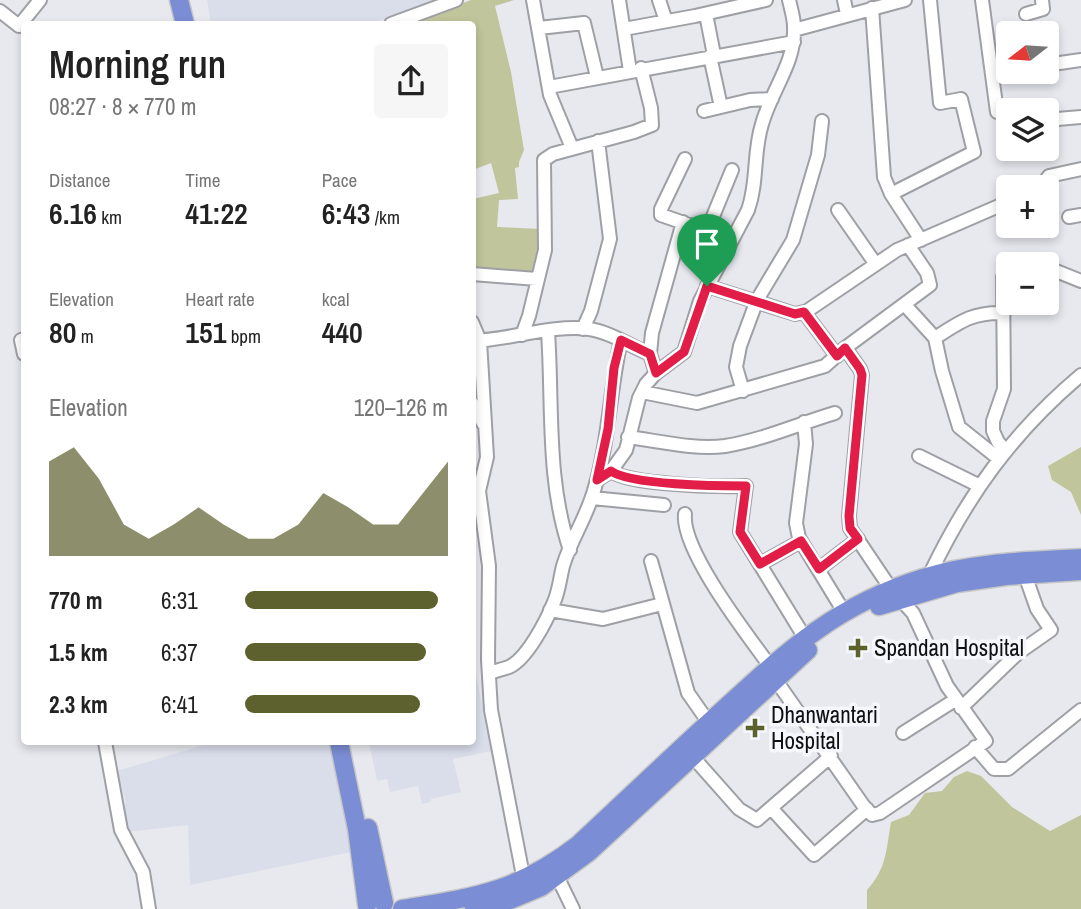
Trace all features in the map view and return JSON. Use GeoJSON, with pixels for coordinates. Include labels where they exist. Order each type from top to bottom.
{"type":"FeatureCollection","features":[{"type":"Feature","properties":{"kind":"highway"},"geometry":{"type":"LineString","coordinates":[[179,0],[184,21]]}},
{"type":"Feature","properties":{"kind":"highway"},"geometry":{"type":"LineString","coordinates":[[190,0],[194,21]]}},
{"type":"Feature","properties":{"kind":"highway"},"geometry":{"type":"LineString","coordinates":[[472,909],[510,900],[578,845],[709,723],[773,672],[841,626],[896,594],[929,576],[984,565],[1081,558]]}},
{"type":"Feature","properties":{"kind":"highway"},"geometry":{"type":"LineString","coordinates":[[402,909],[465,899],[508,887],[541,887],[589,852],[692,756],[804,638],[844,612],[896,594],[957,583],[1081,571]]}},
{"type":"Feature","properties":{"kind":"highway"},"geometry":{"type":"LineString","coordinates":[[340,745],[376,906]]}},
{"type":"Feature","properties":{"kind":"highway"},"geometry":{"type":"LineString","coordinates":[[350,745],[376,906]]}},
{"type":"Feature","properties":{"kind":"street"},"geometry":{"type":"LineString","coordinates":[[23,21],[40,0]]}},
{"type":"Feature","properties":{"kind":"street"},"geometry":{"type":"LineString","coordinates":[[399,21],[456,0]]}},
{"type":"Feature","properties":{"kind":"street"},"geometry":{"type":"LineString","coordinates":[[533,0],[549,87],[572,148]]}},
{"type":"Feature","properties":{"kind":"street"},"geometry":{"type":"LineString","coordinates":[[522,335],[545,250],[544,160],[553,154],[652,125],[651,108],[635,69],[619,0]]}},
{"type":"Feature","properties":{"kind":"street"},"geometry":{"type":"LineString","coordinates":[[659,0],[666,22]]}},
{"type":"Feature","properties":{"kind":"street"},"geometry":{"type":"LineString","coordinates":[[624,29],[706,14],[722,5],[766,0]]}},
{"type":"Feature","properties":{"kind":"street"},"geometry":{"type":"LineString","coordinates":[[597,480],[611,471],[626,450],[642,392],[656,373],[684,352],[707,286],[753,196],[761,126],[790,61],[794,36],[789,0]]}},
{"type":"Feature","properties":{"kind":"street"},"geometry":{"type":"LineString","coordinates":[[844,0],[847,14]]}},
{"type":"Feature","properties":{"kind":"street"},"geometry":{"type":"LineString","coordinates":[[549,87],[712,56],[794,36],[847,14],[905,0]]}},
{"type":"Feature","properties":{"kind":"street"},"geometry":{"type":"LineString","coordinates":[[891,194],[974,152],[961,99],[940,103],[930,0]]}},
{"type":"Feature","properties":{"kind":"street"},"geometry":{"type":"LineString","coordinates":[[982,0],[996,105]]}},
{"type":"Feature","properties":{"kind":"street"},"geometry":{"type":"LineString","coordinates":[[1026,14],[1044,9],[1042,0]]}},
{"type":"Feature","properties":{"kind":"street"},"geometry":{"type":"LineString","coordinates":[[872,8],[884,177],[891,194],[921,240]]}},
{"type":"Feature","properties":{"kind":"street"},"geometry":{"type":"LineString","coordinates":[[0,11],[19,26],[21,24]]}},
{"type":"Feature","properties":{"kind":"street"},"geometry":{"type":"LineString","coordinates":[[706,14],[721,107]]}},
{"type":"Feature","properties":{"kind":"street"},"geometry":{"type":"LineString","coordinates":[[539,28],[584,23],[597,77]]}},
{"type":"Feature","properties":{"kind":"street"},"geometry":{"type":"LineString","coordinates":[[1059,63],[1081,60]]}},
{"type":"Feature","properties":{"kind":"street"},"geometry":{"type":"LineString","coordinates":[[704,111],[750,100],[772,99]]}},
{"type":"Feature","properties":{"kind":"street"},"geometry":{"type":"LineString","coordinates":[[1059,119],[1081,117]]}},
{"type":"Feature","properties":{"kind":"street"},"geometry":{"type":"LineString","coordinates":[[743,391],[736,367],[740,346],[757,300],[793,240],[818,155],[822,121]]}},
{"type":"Feature","properties":{"kind":"street"},"geometry":{"type":"LineString","coordinates":[[583,329],[592,311],[610,239],[598,141]]}},
{"type":"Feature","properties":{"kind":"street"},"geometry":{"type":"LineString","coordinates":[[685,159],[661,209],[661,215],[707,231],[732,170]]}},
{"type":"Feature","properties":{"kind":"street"},"geometry":{"type":"LineString","coordinates":[[1054,175],[1081,169]]}},
{"type":"Feature","properties":{"kind":"street"},"geometry":{"type":"LineString","coordinates":[[707,286],[795,314],[804,313],[875,263],[908,245],[996,207]]}},
{"type":"Feature","properties":{"kind":"street"},"geometry":{"type":"LineString","coordinates":[[838,210],[875,263]]}},
{"type":"Feature","properties":{"kind":"street"},"geometry":{"type":"LineString","coordinates":[[656,373],[650,354],[652,332],[683,222]]}},
{"type":"Feature","properties":{"kind":"street"},"geometry":{"type":"LineString","coordinates":[[642,392],[697,403],[825,366],[930,285],[930,280],[908,245]]}},
{"type":"Feature","properties":{"kind":"street"},"geometry":{"type":"LineString","coordinates":[[1059,272],[1081,281]]}},
{"type":"Feature","properties":{"kind":"street"},"geometry":{"type":"LineString","coordinates":[[476,274],[537,279]]}},
{"type":"Feature","properties":{"kind":"street"},"geometry":{"type":"LineString","coordinates":[[905,305],[935,338],[959,427],[1002,454]]}},
{"type":"Feature","properties":{"kind":"street"},"geometry":{"type":"LineString","coordinates":[[935,338],[972,316],[984,312],[996,313]]}},
{"type":"Feature","properties":{"kind":"street"},"geometry":{"type":"LineString","coordinates":[[685,514],[684,523],[688,535],[710,578],[872,815],[880,813],[986,741],[947,687],[913,613],[896,594],[850,528],[862,375],[860,369],[804,313]]}},
{"type":"Feature","properties":{"kind":"street"},"geometry":{"type":"LineString","coordinates":[[1002,454],[993,431],[993,422],[1004,389],[1004,315]]}},
{"type":"Feature","properties":{"kind":"street"},"geometry":{"type":"LineString","coordinates":[[525,887],[491,710],[489,566],[478,520],[479,491],[487,457],[476,341],[583,329],[621,340],[650,354]]}},
{"type":"Feature","properties":{"kind":"street"},"geometry":{"type":"LineString","coordinates":[[548,332],[556,497],[570,550]]}},
{"type":"Feature","properties":{"kind":"street"},"geometry":{"type":"LineString","coordinates":[[489,673],[511,666],[520,658],[541,629],[555,601],[564,564],[597,480],[608,429],[614,368],[621,340]]}},
{"type":"Feature","properties":{"kind":"street"},"geometry":{"type":"LineString","coordinates":[[929,576],[944,544],[1002,454],[1055,397],[1081,375]]}},
{"type":"Feature","properties":{"kind":"street"},"geometry":{"type":"LineString","coordinates":[[476,411],[485,428]]}},
{"type":"Feature","properties":{"kind":"street"},"geometry":{"type":"LineString","coordinates":[[628,437],[708,447],[724,446],[789,429],[835,413]]}},
{"type":"Feature","properties":{"kind":"street"},"geometry":{"type":"LineString","coordinates":[[804,422],[806,444],[796,523],[801,541],[844,612]]}},
{"type":"Feature","properties":{"kind":"street"},"geometry":{"type":"LineString","coordinates":[[919,456],[980,486]]}},
{"type":"Feature","properties":{"kind":"street"},"geometry":{"type":"LineString","coordinates":[[611,471],[617,476],[655,481],[704,486],[746,486],[740,532],[804,638]]}},
{"type":"Feature","properties":{"kind":"street"},"geometry":{"type":"LineString","coordinates":[[592,498],[664,505]]}},
{"type":"Feature","properties":{"kind":"street"},"geometry":{"type":"LineString","coordinates":[[819,569],[858,539]]}},
{"type":"Feature","properties":{"kind":"street"},"geometry":{"type":"LineString","coordinates":[[760,564],[801,541]]}},
{"type":"Feature","properties":{"kind":"street"},"geometry":{"type":"LineString","coordinates":[[651,561],[688,693],[709,723]]}},
{"type":"Feature","properties":{"kind":"street"},"geometry":{"type":"LineString","coordinates":[[903,733],[958,704],[1018,653],[1051,630],[1037,609],[1026,575]]}},
{"type":"Feature","properties":{"kind":"street"},"geometry":{"type":"LineString","coordinates":[[550,610],[603,619],[662,604]]}},
{"type":"Feature","properties":{"kind":"street"},"geometry":{"type":"LineString","coordinates":[[975,747],[994,769],[1008,769],[1081,710]]}},
{"type":"Feature","properties":{"kind":"street"},"geometry":{"type":"LineString","coordinates":[[106,745],[121,830],[144,872],[149,909]]}},
{"type":"Feature","properties":{"kind":"street"},"geometry":{"type":"LineString","coordinates":[[692,756],[739,809],[757,820],[831,756]]}},
{"type":"Feature","properties":{"kind":"street"},"geometry":{"type":"LineString","coordinates":[[771,808],[814,855],[867,809]]}},
{"type":"Feature","properties":{"kind":"street"},"geometry":{"type":"LineString","coordinates":[[557,876],[573,909]]}},
{"type":"Feature","properties":{"kind":"shaded area"},"geometry":{"type":"Polygon","coordinates":[[[207,0],[440,0],[379,21],[210,21],[207,0]]]}},
{"type":"Feature","properties":{"kind":"shaded area"},"geometry":{"type":"Polygon","coordinates":[[[476,676],[492,751],[453,759],[461,792],[431,799],[430,802],[422,804],[418,786],[390,792],[387,779],[377,781],[370,745],[476,745],[476,676]]]}},
{"type":"Feature","properties":{"kind":"shaded area"},"geometry":{"type":"Polygon","coordinates":[[[204,745],[334,745],[356,851],[190,885],[188,825],[127,832],[123,809],[126,803],[117,771],[204,745]]]}},
{"type":"Feature","properties":{"kind":"green space"},"geometry":{"type":"Polygon","coordinates":[[[471,0],[514,0],[495,6],[511,72],[524,150],[519,167],[515,168],[518,199],[499,200],[497,227],[541,229],[535,276],[476,271],[476,198],[499,193],[491,163],[476,169],[476,21],[415,21],[471,0]]]}},
{"type":"Feature","properties":{"kind":"green space"},"geometry":{"type":"Polygon","coordinates":[[[1081,447],[1081,515],[1071,492],[1052,480],[1048,466],[1081,447]]]}},
{"type":"Feature","properties":{"kind":"green space"},"geometry":{"type":"Polygon","coordinates":[[[967,771],[981,776],[1012,807],[1050,831],[1081,815],[1081,909],[867,909],[867,890],[882,866],[891,822],[909,815],[925,793],[942,791],[954,777],[967,771]]]}},
{"type":"Feature","properties":{"kind":"place","name":"Spandan Hospital"},"geometry":{"type":"Point","coordinates":[858,648]}},
{"type":"Feature","properties":{"kind":"place","name":"Dhanwantari Hospital"},"geometry":{"type":"Point","coordinates":[755,728]}},
{"type":"Feature","properties":{"kind":"route"},"geometry":{"type":"LineString","coordinates":[[707,286],[795,314],[804,312],[837,356],[845,348],[860,369],[862,375],[849,516],[850,528],[858,539],[819,569],[801,541],[760,564],[740,532],[746,486],[704,486],[655,481],[617,476],[611,471],[597,480],[608,429],[614,368],[621,340],[650,354],[656,373],[684,352],[707,286]]}}]}
